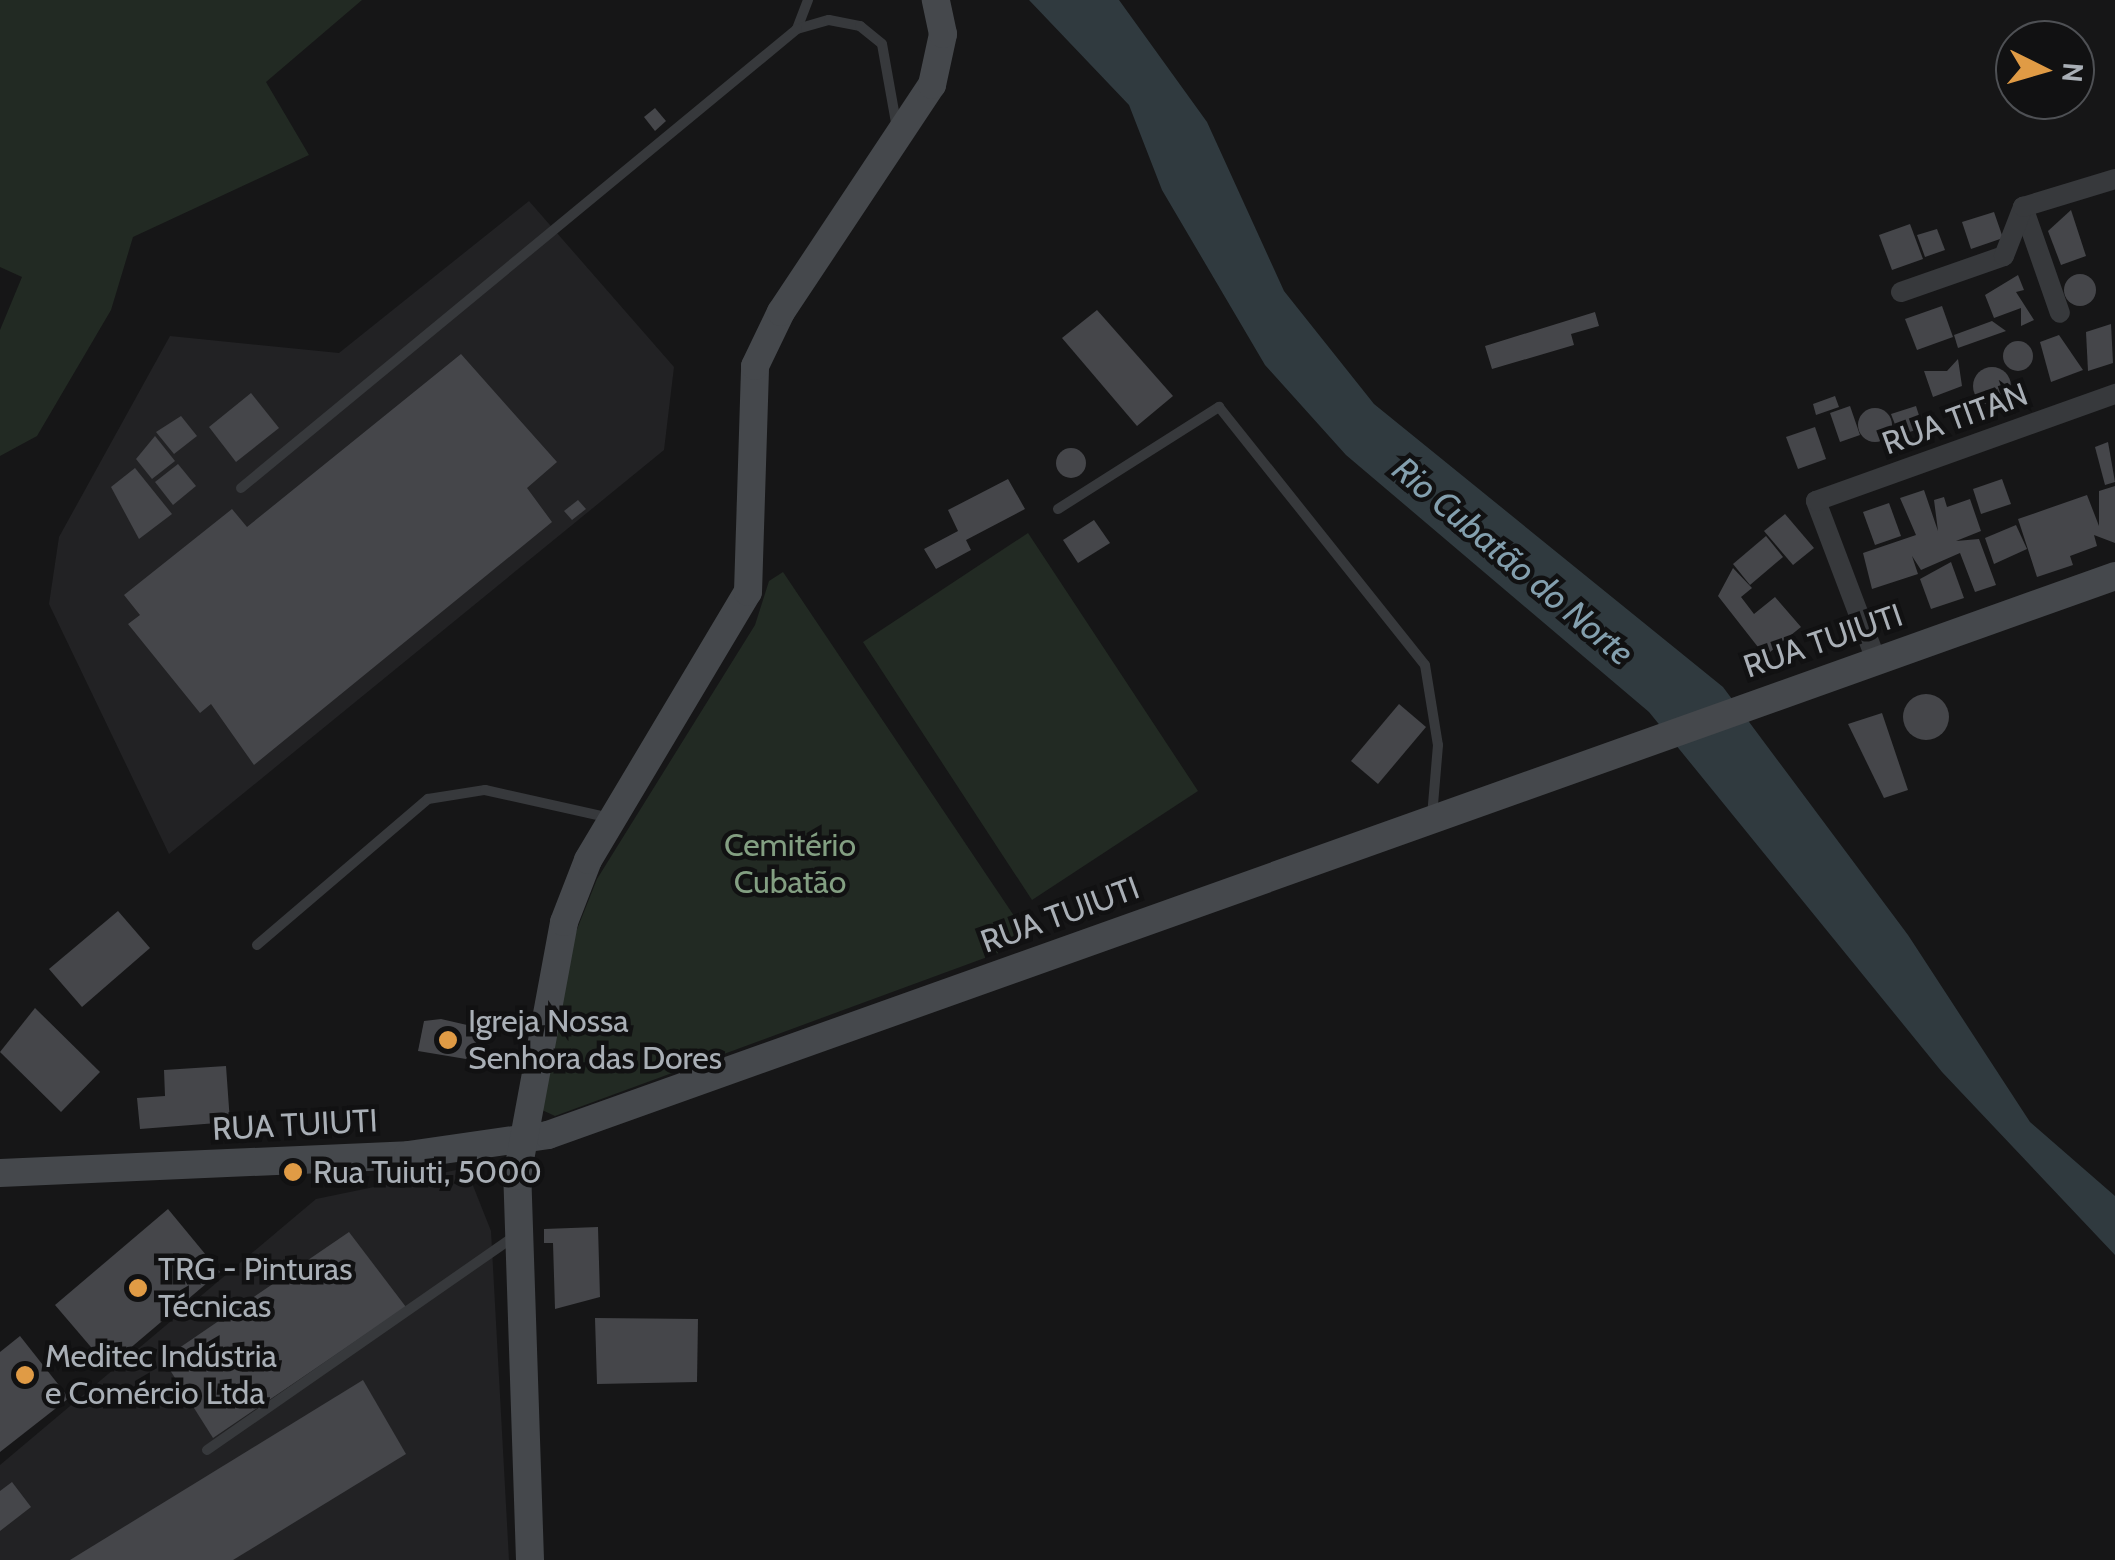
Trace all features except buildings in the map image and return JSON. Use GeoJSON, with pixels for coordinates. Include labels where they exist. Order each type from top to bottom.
{"type":"FeatureCollection","features":[{"type":"Feature","properties":{"kind":"main road"},"geometry":{"type":"LineString","coordinates":[[530,1560],[515,1235],[520,1142],[564,922],[611,819],[748,592],[753,390],[764,341],[899,139],[940,56],[936,0]]}},
{"type":"Feature","properties":{"kind":"main road","name":"RUA TUIUTI"},"geometry":{"type":"LineString","coordinates":[[0,1173],[520,1142],[2115,576]]}},
{"type":"Feature","properties":{"kind":"street"},"geometry":{"type":"LineString","coordinates":[[2023,207],[2115,179]]}},
{"type":"Feature","properties":{"kind":"street"},"geometry":{"type":"LineString","coordinates":[[1901,292],[2004,256],[2023,207]]}},
{"type":"Feature","properties":{"kind":"street"},"geometry":{"type":"LineString","coordinates":[[2023,207],[2060,313]]}},
{"type":"Feature","properties":{"kind":"street","name":"RUA TITAN"},"geometry":{"type":"LineString","coordinates":[[1876,660],[1816,501],[2115,394]]}},
{"type":"Feature","properties":{"kind":"lane"},"geometry":{"type":"LineString","coordinates":[[797,30],[808,0]]}},
{"type":"Feature","properties":{"kind":"lane"},"geometry":{"type":"LineString","coordinates":[[240,488],[797,30],[829,20],[860,26],[882,44],[899,139]]}},
{"type":"Feature","properties":{"kind":"lane"},"geometry":{"type":"LineString","coordinates":[[1058,510],[1218,407],[1426,665],[1438,744],[1432,818]]}},
{"type":"Feature","properties":{"kind":"lane"},"geometry":{"type":"LineString","coordinates":[[256,945],[428,798],[485,790],[611,819]]}},
{"type":"Feature","properties":{"kind":"lane"},"geometry":{"type":"LineString","coordinates":[[206,1450],[515,1235]]}},
{"type":"Feature","properties":{"kind":"shaded area"},"geometry":{"type":"Polygon","coordinates":[[[529,201],[674,367],[664,450],[169,854],[49,604],[59,537],[170,336],[339,353],[529,201]]]}},
{"type":"Feature","properties":{"kind":"shaded area"},"geometry":{"type":"Polygon","coordinates":[[[466,1168],[491,1231],[509,1560],[0,1560],[0,1465],[316,1199],[466,1168]]]}},
{"type":"Feature","properties":{"kind":"green space"},"geometry":{"type":"Polygon","coordinates":[[[0,0],[362,0],[266,82],[309,155],[133,237],[111,310],[37,436],[0,456],[0,330],[22,277],[0,267],[0,0]]]}},
{"type":"Feature","properties":{"kind":"green space"},"geometry":{"type":"Polygon","coordinates":[[[1028,533],[1198,791],[1032,900],[863,642],[1028,533]]]}},
{"type":"Feature","properties":{"kind":"green space","name":"Cemitério Cubatão"},"geometry":{"type":"Polygon","coordinates":[[[783,572],[1031,941],[555,1116],[542,1110],[564,962],[597,879],[755,625],[769,581],[783,572]]]}},
{"type":"Feature","properties":{"kind":"water","name":"Rio Cubatão do Norte"},"geometry":{"type":"Polygon","coordinates":[[[1029,0],[1119,0],[1207,122],[1284,291],[1374,404],[1723,687],[1908,935],[2030,1122],[2115,1196],[2115,1255],[1942,1072],[1649,712],[1346,455],[1265,365],[1162,190],[1129,105],[1029,0]]]}},
{"type":"Feature","properties":{"kind":"place","name":"Igreja Nossa Senhora das Dores"},"geometry":{"type":"Point","coordinates":[448,1040]}},
{"type":"Feature","properties":{"kind":"place","name":"Rua Tuiuti, 5000"},"geometry":{"type":"Point","coordinates":[293,1172]}},
{"type":"Feature","properties":{"kind":"place","name":"TRG - Pinturas Técnicas"},"geometry":{"type":"Point","coordinates":[138,1288]}},
{"type":"Feature","properties":{"kind":"place","name":"Meditec Indústria e Comércio Ltda"},"geometry":{"type":"Point","coordinates":[25,1375]}}]}
